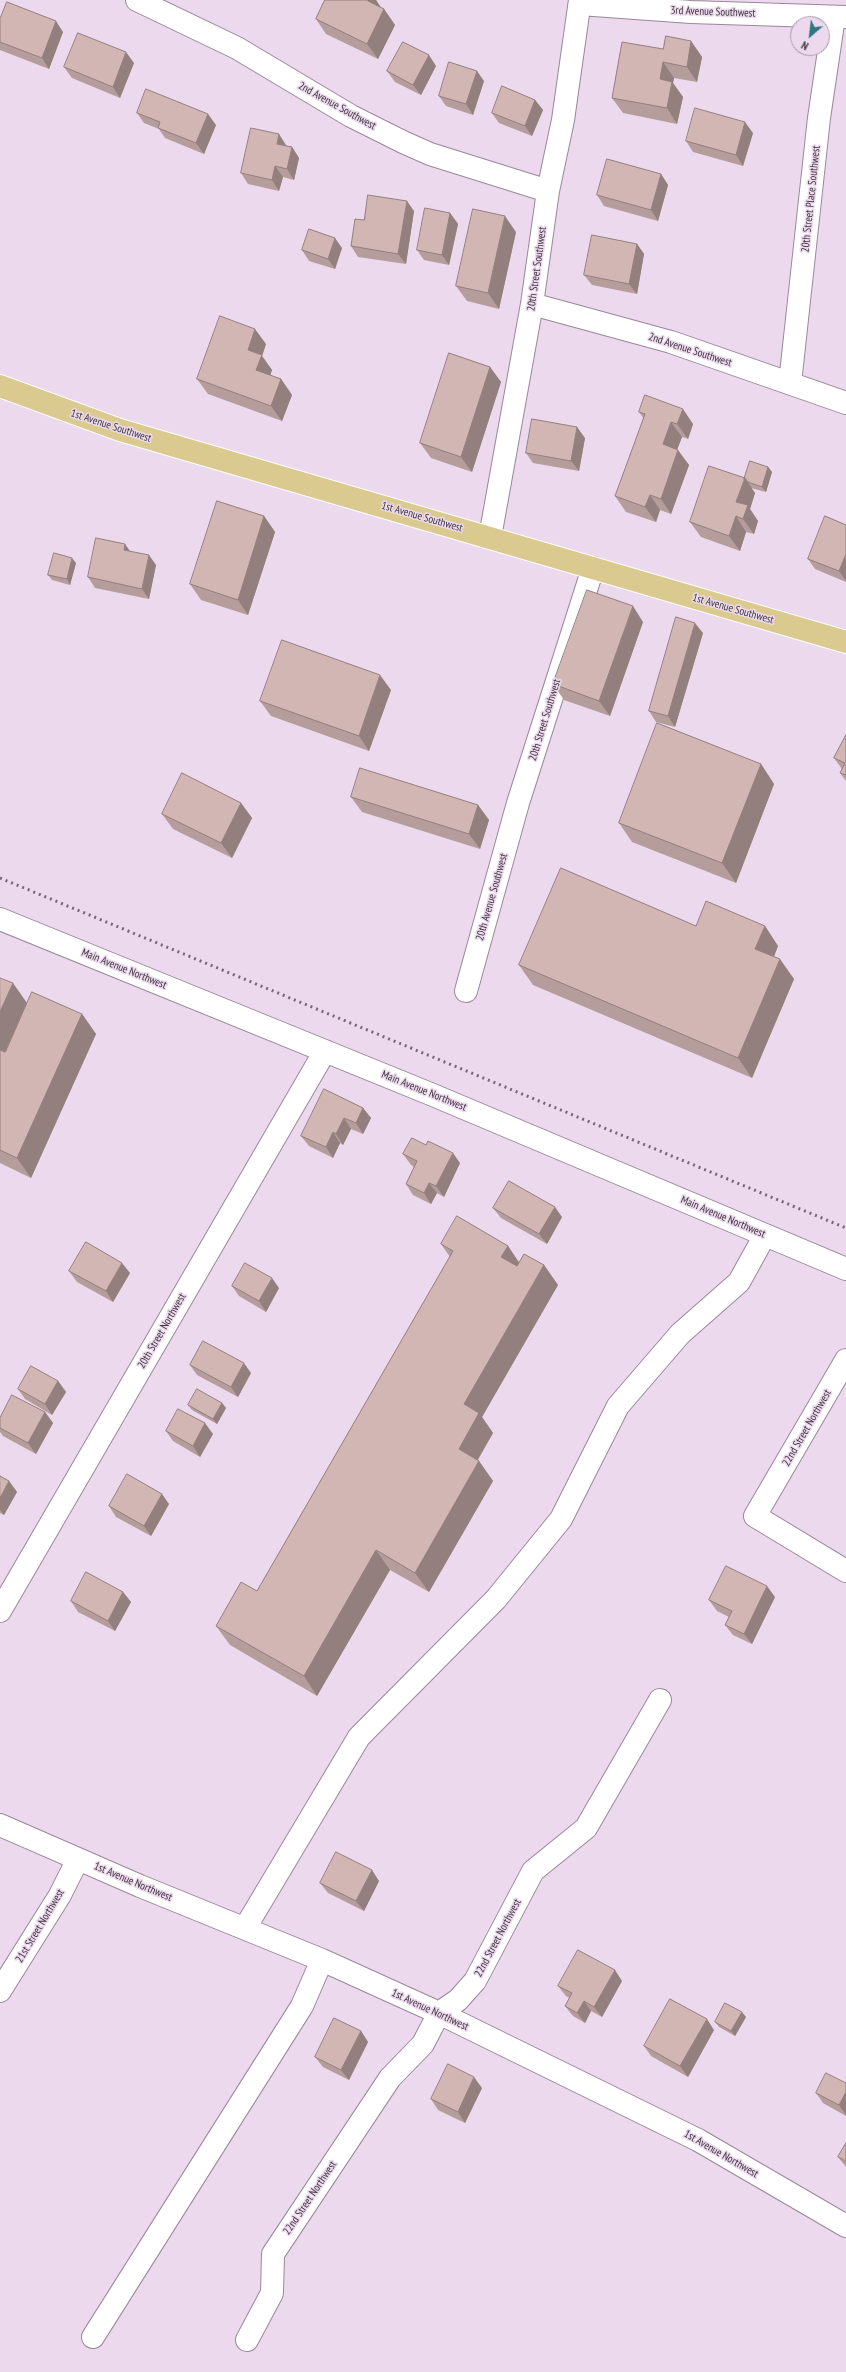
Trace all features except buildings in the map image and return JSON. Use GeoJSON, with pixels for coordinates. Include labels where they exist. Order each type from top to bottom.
{"type":"FeatureCollection","features":[{"type":"Feature","properties":{"kind":"main road","name":"1st Avenue Southwest"},"geometry":{"type":"LineString","coordinates":[[0,386],[120,430],[846,642]]}},
{"type":"Feature","properties":{"kind":"street","name":"2nd Avenue Southwest"},"geometry":{"type":"LineString","coordinates":[[136,0],[237,48],[351,116],[403,142],[430,154],[548,191]]}},
{"type":"Feature","properties":{"kind":"street","name":"20th Street Southwest"},"geometry":{"type":"LineString","coordinates":[[490,537],[532,304],[548,191],[562,120],[580,2]]}},
{"type":"Feature","properties":{"kind":"street","name":"3rd Avenue Southwest"},"geometry":{"type":"LineString","coordinates":[[580,2],[691,12],[840,17]]}},
{"type":"Feature","properties":{"kind":"street","name":"20th Street Place Southwest"},"geometry":{"type":"LineString","coordinates":[[790,383],[819,118],[840,17]]}},
{"type":"Feature","properties":{"kind":"street","name":"2nd Avenue Southwest"},"geometry":{"type":"LineString","coordinates":[[532,304],[670,342],[846,403]]}},
{"type":"Feature","properties":{"kind":"street","name":"20th Street Southwest"},"geometry":{"type":"LineString","coordinates":[[518,804],[593,568]]}},
{"type":"Feature","properties":{"kind":"street","name":"20th Avenue Southwest"},"geometry":{"type":"LineString","coordinates":[[466,991],[518,804]]}},
{"type":"Feature","properties":{"kind":"street","name":"Main Avenue Northwest"},"geometry":{"type":"LineString","coordinates":[[0,919],[325,1051],[846,1269]]}},
{"type":"Feature","properties":{"kind":"street","name":"20th Street Northwest"},"geometry":{"type":"LineString","coordinates":[[0,1611],[325,1051]]}},
{"type":"Feature","properties":{"kind":"street"},"geometry":{"type":"LineString","coordinates":[[245,1928],[359,1737],[496,1600],[561,1519],[618,1406],[680,1334],[739,1282],[765,1235]]}},
{"type":"Feature","properties":{"kind":"street","name":"22nd Street Northwest"},"geometry":{"type":"LineString","coordinates":[[846,1360],[755,1516],[846,1571]]}},
{"type":"Feature","properties":{"kind":"street","name":"22nd Street Northwest"},"geometry":{"type":"LineString","coordinates":[[247,2340],[272,2293],[272,2254],[390,2078],[423,2044],[438,2013],[458,2000],[475,1981],[533,1871],[586,1828],[660,1700]]}},
{"type":"Feature","properties":{"kind":"street","name":"1st Avenue Northwest"},"geometry":{"type":"LineString","coordinates":[[0,1825],[322,1960],[438,2013],[698,2140],[846,2226]]}},
{"type":"Feature","properties":{"kind":"street","name":"21st Street Northwest"},"geometry":{"type":"LineString","coordinates":[[0,1992],[60,1895],[78,1859]]}},
{"type":"Feature","properties":{"kind":"street"},"geometry":{"type":"LineString","coordinates":[[93,2337],[302,2006],[322,1960]]}},
{"type":"Feature","properties":{"kind":"railway"},"geometry":{"type":"LineString","coordinates":[[0,878],[846,1228]]}}]}
